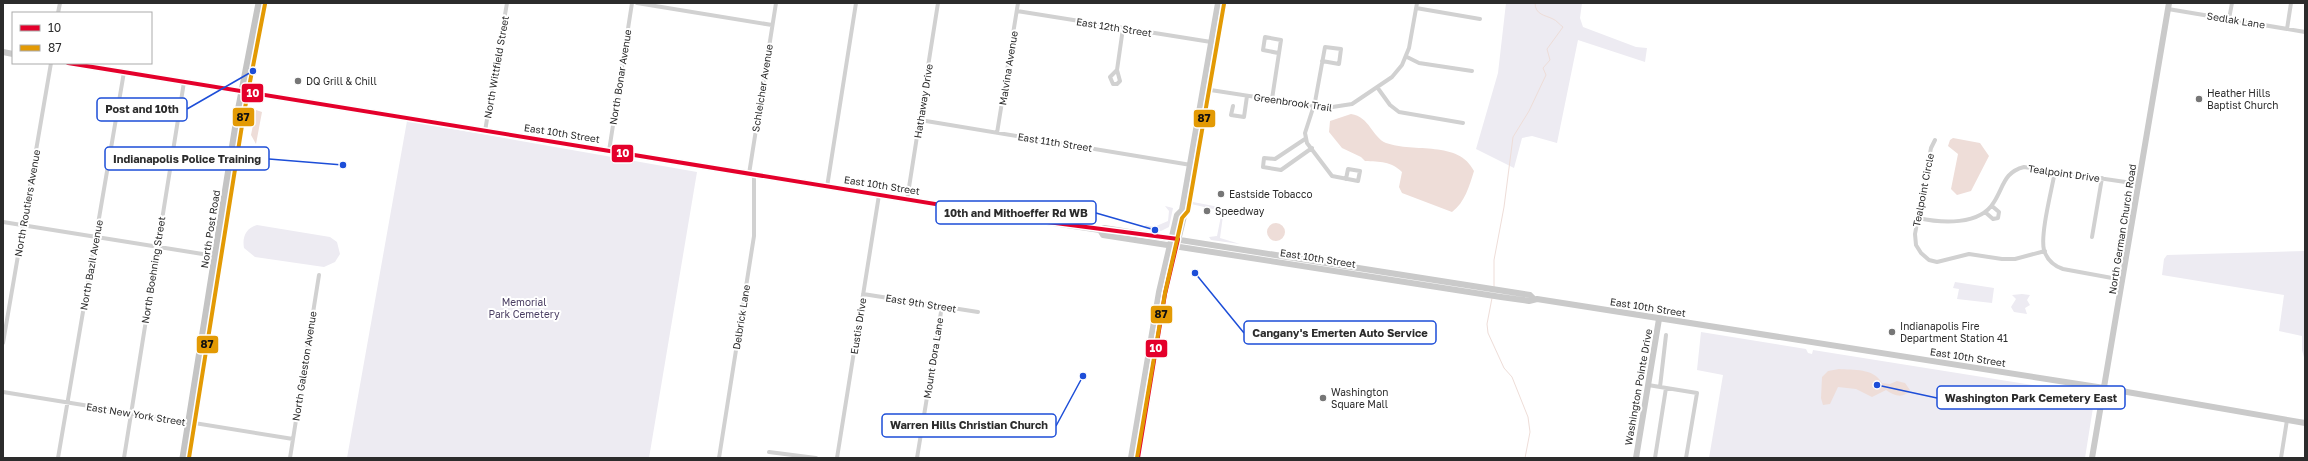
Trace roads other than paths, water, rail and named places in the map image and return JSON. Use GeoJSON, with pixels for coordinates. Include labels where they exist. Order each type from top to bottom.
{"type":"FeatureCollection","features":[{"type":"Feature","properties":{"kind":"main road","name":"North Post Road"},"geometry":{"type":"LineString","coordinates":[[183,458],[242,91],[259,3]]}},
{"type":"Feature","properties":{"kind":"main road"},"geometry":{"type":"LineString","coordinates":[[1138,458],[1162,312],[1184,216],[1182,210],[1218,3]]}},
{"type":"Feature","properties":{"kind":"main road","name":"North German Church Road"},"geometry":{"type":"LineString","coordinates":[[2092,458],[2168,6]]}},
{"type":"Feature","properties":{"kind":"main road","name":"East 10th Street"},"geometry":{"type":"LineString","coordinates":[[74,64],[907,200],[1100,230],[1104,228],[1178,239],[1482,291]]}},
{"type":"Feature","properties":{"kind":"main road"},"geometry":{"type":"LineString","coordinates":[[1131,458],[1159,290],[1177,215],[1182,210]]}},
{"type":"Feature","properties":{"kind":"main road","name":"East 10th Street"},"geometry":{"type":"LineString","coordinates":[[1100,230],[1103,235],[1501,294],[1530,295],[1534,299],[2104,388],[2305,423]]}},
{"type":"Feature","properties":{"kind":"main road"},"geometry":{"type":"LineString","coordinates":[[1159,290],[1162,293],[1160,306],[1162,312]]}},
{"type":"Feature","properties":{"kind":"main road","name":"Washington Pointe Drive"},"geometry":{"type":"LineString","coordinates":[[1636,458],[1659,319]]}},
{"type":"Feature","properties":{"kind":"street","name":"North Wittfield Street"},"geometry":{"type":"LineString","coordinates":[[485,131],[507,3]]}},
{"type":"Feature","properties":{"kind":"street","name":"North Bonar Avenue"},"geometry":{"type":"LineString","coordinates":[[609,151],[632,3]]}},
{"type":"Feature","properties":{"kind":"street"},"geometry":{"type":"LineString","coordinates":[[637,3],[772,25]]}},
{"type":"Feature","properties":{"kind":"street","name":"Schleicher Avenue"},"geometry":{"type":"LineString","coordinates":[[752,174],[776,3]]}},
{"type":"Feature","properties":{"kind":"street"},"geometry":{"type":"LineString","coordinates":[[827,186],[856,3]]}},
{"type":"Feature","properties":{"kind":"street","name":"Hathaway Drive"},"geometry":{"type":"LineString","coordinates":[[907,200],[938,3]]}},
{"type":"Feature","properties":{"kind":"street","name":"Malvina Avenue"},"geometry":{"type":"LineString","coordinates":[[997,133],[1018,3]]}},
{"type":"Feature","properties":{"kind":"street"},"geometry":{"type":"LineString","coordinates":[[1417,3],[1406,57],[1419,63],[1472,71]]}},
{"type":"Feature","properties":{"kind":"street"},"geometry":{"type":"LineString","coordinates":[[2229,19],[2232,3]]}},
{"type":"Feature","properties":{"kind":"street"},"geometry":{"type":"LineString","coordinates":[[2287,29],[2291,3]]}},
{"type":"Feature","properties":{"kind":"street","name":"Sedlak Lane"},"geometry":{"type":"LineString","coordinates":[[2168,6],[2229,19],[2305,32]]}},
{"type":"Feature","properties":{"kind":"street"},"geometry":{"type":"LineString","coordinates":[[1416,8],[1480,19]]}},
{"type":"Feature","properties":{"kind":"street","name":"East 12th Street"},"geometry":{"type":"LineString","coordinates":[[1017,11],[1211,42]]}},
{"type":"Feature","properties":{"kind":"street"},"geometry":{"type":"LineString","coordinates":[[1117,70],[1123,28]]}},
{"type":"Feature","properties":{"kind":"street"},"geometry":{"type":"LineString","coordinates":[[1272,99],[1281,40],[1265,37],[1263,50],[1278,52]]}},
{"type":"Feature","properties":{"kind":"street"},"geometry":{"type":"LineString","coordinates":[[1322,61],[1339,64],[1341,49],[1325,47],[1322,61],[1314,106],[1305,129],[1306,139],[1329,173],[1336,177],[1346,179]]}},
{"type":"Feature","properties":{"kind":"street","name":"Greenbrook Trail"},"geometry":{"type":"LineString","coordinates":[[1204,89],[1333,108],[1345,106],[1360,100],[1396,73],[1406,57]]}},
{"type":"Feature","properties":{"kind":"street","name":"North Routiers Avenue"},"geometry":{"type":"LineString","coordinates":[[3,343],[51,64]]}},
{"type":"Feature","properties":{"kind":"street","name":"North Bazil Avenue"},"geometry":{"type":"LineString","coordinates":[[58,458],[124,72]]}},
{"type":"Feature","properties":{"kind":"street","name":"North Boehning Street"},"geometry":{"type":"LineString","coordinates":[[124,458],[184,82]]}},
{"type":"Feature","properties":{"kind":"street"},"geometry":{"type":"LineString","coordinates":[[1377,87],[1390,105],[1398,112],[1463,123]]}},
{"type":"Feature","properties":{"kind":"street"},"geometry":{"type":"LineString","coordinates":[[1233,106],[1231,115],[1244,117],[1247,96]]}},
{"type":"Feature","properties":{"kind":"street","name":"East 11th Street"},"geometry":{"type":"LineString","coordinates":[[920,120],[1191,165]]}},
{"type":"Feature","properties":{"kind":"street"},"geometry":{"type":"LineString","coordinates":[[1306,139],[1275,159],[1264,158],[1263,168],[1281,170],[1312,148]]}},
{"type":"Feature","properties":{"kind":"street","name":"Tealpoint Circle"},"geometry":{"type":"LineString","coordinates":[[1935,140],[1931,148],[1915,241],[1923,255],[1937,262],[1969,254],[2002,259],[2015,259],[2045,251]]}},
{"type":"Feature","properties":{"kind":"street","name":"Tealpoint Drive"},"geometry":{"type":"LineString","coordinates":[[1918,218],[1939,221],[1967,220],[1986,212],[1992,206],[2006,178],[2016,169],[2031,166],[2139,184]]}},
{"type":"Feature","properties":{"kind":"street"},"geometry":{"type":"LineString","coordinates":[[2055,171],[2044,240],[2045,251],[2050,262],[2060,268],[2123,280]]}},
{"type":"Feature","properties":{"kind":"street","name":"Delbrick Lane"},"geometry":{"type":"LineString","coordinates":[[719,458],[754,236],[752,174]]}},
{"type":"Feature","properties":{"kind":"street"},"geometry":{"type":"LineString","coordinates":[[2092,237],[2102,178]]}},
{"type":"Feature","properties":{"kind":"street","name":"Eustis Drive"},"geometry":{"type":"LineString","coordinates":[[837,458],[879,195]]}},
{"type":"Feature","properties":{"kind":"street"},"geometry":{"type":"LineString","coordinates":[[1986,212],[1992,219],[1998,218],[1999,212],[1992,206]]}},
{"type":"Feature","properties":{"kind":"street"},"geometry":{"type":"LineString","coordinates":[[3,222],[215,256]]}},
{"type":"Feature","properties":{"kind":"street","name":"North Galeston Avenue"},"geometry":{"type":"LineString","coordinates":[[290,458],[319,275]]}},
{"type":"Feature","properties":{"kind":"street","name":"East 9th Street"},"geometry":{"type":"LineString","coordinates":[[863,294],[978,312]]}},
{"type":"Feature","properties":{"kind":"street","name":"Mount Dora Lane"},"geometry":{"type":"LineString","coordinates":[[917,458],[942,306]]}},
{"type":"Feature","properties":{"kind":"street"},"geometry":{"type":"LineString","coordinates":[[1660,387],[1666,335]]}},
{"type":"Feature","properties":{"kind":"street"},"geometry":{"type":"LineString","coordinates":[[1648,385],[1697,393],[1686,458]]}},
{"type":"Feature","properties":{"kind":"street"},"geometry":{"type":"LineString","coordinates":[[1655,458],[1666,388]]}},
{"type":"Feature","properties":{"kind":"street","name":"East New York Street"},"geometry":{"type":"LineString","coordinates":[[3,392],[292,439]]}},
{"type":"Feature","properties":{"kind":"street"},"geometry":{"type":"LineString","coordinates":[[2281,458],[2288,420]]}},
{"type":"Feature","properties":{"kind":"street"},"geometry":{"type":"LineString","coordinates":[[769,452],[816,458]]}},
{"type":"Feature","properties":{"kind":"waterway"},"geometry":{"type":"LineString","coordinates":[[1494,287],[1494,260],[1504,207],[1513,137],[1529,111],[1546,75],[1543,68],[1550,60],[1547,49],[1563,27],[1539,12],[1535,7],[1535,3]]}},
{"type":"Feature","properties":{"kind":"waterway"},"geometry":{"type":"LineString","coordinates":[[1492,298],[1487,324],[1488,333],[1504,368],[1512,377],[1528,417],[1530,432],[1525,458]]}},
{"type":"Feature","properties":{"kind":"place","name":"Post and 10th"},"geometry":{"type":"Point","coordinates":[253,71]}},
{"type":"Feature","properties":{"kind":"place","name":"DQ Grill & Chill"},"geometry":{"type":"Point","coordinates":[298,81]}},
{"type":"Feature","properties":{"kind":"place","name":"Heather Hills Baptist Church"},"geometry":{"type":"Point","coordinates":[2199,99]}},
{"type":"Feature","properties":{"kind":"place","name":"Indianapolis Police Training"},"geometry":{"type":"Point","coordinates":[343,165]}},
{"type":"Feature","properties":{"kind":"place","name":"Eastside Tobacco"},"geometry":{"type":"Point","coordinates":[1221,194]}},
{"type":"Feature","properties":{"kind":"place","name":"Speedway"},"geometry":{"type":"Point","coordinates":[1207,211]}},
{"type":"Feature","properties":{"kind":"place","name":"10th and Mithoeffer Rd WB"},"geometry":{"type":"Point","coordinates":[1155,230]}},
{"type":"Feature","properties":{"kind":"place","name":"Cangany's Emerten Auto Service"},"geometry":{"type":"Point","coordinates":[1195,273]}},
{"type":"Feature","properties":{"kind":"place","name":"Indianapolis Fire Department Station 41"},"geometry":{"type":"Point","coordinates":[1892,332]}},
{"type":"Feature","properties":{"kind":"place","name":"Warren Hills Christian Church"},"geometry":{"type":"Point","coordinates":[1083,376]}},
{"type":"Feature","properties":{"kind":"place","name":"Washington Park Cemetery East"},"geometry":{"type":"Point","coordinates":[1877,385]}},
{"type":"Feature","properties":{"kind":"place","name":"Washington Square Mall"},"geometry":{"type":"Point","coordinates":[1323,398]}},
{"type":"Feature","properties":{"kind":"park label","name":"Memorial Park Cemetery"},"geometry":{"type":"Point","coordinates":[524,308]}}]}
